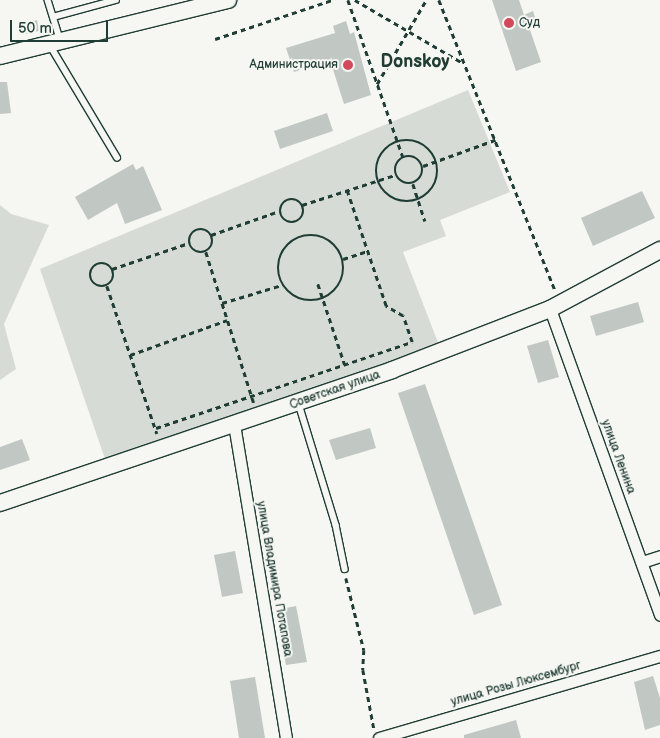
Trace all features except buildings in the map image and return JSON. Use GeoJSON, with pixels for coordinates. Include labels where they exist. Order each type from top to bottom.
{"type":"FeatureCollection","features":[{"type":"Feature","properties":{"kind":"street"},"geometry":{"type":"LineString","coordinates":[[0,56],[228,0]]}},
{"type":"Feature","properties":{"kind":"street","name":"Советская улица"},"geometry":{"type":"LineString","coordinates":[[0,503],[299,402],[555,306],[660,250]]}},
{"type":"Feature","properties":{"kind":"street","name":"улица Ленина"},"geometry":{"type":"LineString","coordinates":[[555,306],[660,615]]}},
{"type":"Feature","properties":{"kind":"street","name":"улица Владимира Потапова"},"geometry":{"type":"LineString","coordinates":[[234,424],[286,738]]}},
{"type":"Feature","properties":{"kind":"street"},"geometry":{"type":"LineString","coordinates":[[642,562],[660,556]]}},
{"type":"Feature","properties":{"kind":"street","name":"улица Розы Люксембург"},"geometry":{"type":"LineString","coordinates":[[377,738],[660,656]]}},
{"type":"Feature","properties":{"kind":"lane"},"geometry":{"type":"LineString","coordinates":[[48,0],[53,17],[55,43],[117,157]]}},
{"type":"Feature","properties":{"kind":"lane"},"geometry":{"type":"LineString","coordinates":[[53,17],[101,2],[116,0]]}},
{"type":"Feature","properties":{"kind":"lane"},"geometry":{"type":"LineString","coordinates":[[299,402],[336,525],[345,569]]}},
{"type":"Feature","properties":{"kind":"path"},"geometry":{"type":"LineString","coordinates":[[215,39],[332,0]]}},
{"type":"Feature","properties":{"kind":"path"},"geometry":{"type":"LineString","coordinates":[[348,0],[403,157]]}},
{"type":"Feature","properties":{"kind":"path"},"geometry":{"type":"LineString","coordinates":[[354,0],[464,64]]}},
{"type":"Feature","properties":{"kind":"path"},"geometry":{"type":"LineString","coordinates":[[377,84],[426,0]]}},
{"type":"Feature","properties":{"kind":"path"},"geometry":{"type":"LineString","coordinates":[[439,0],[495,140],[555,306]]}},
{"type":"Feature","properties":{"kind":"path"},"geometry":{"type":"LineString","coordinates":[[423,166],[495,140]]}},
{"type":"Feature","properties":{"kind":"path"},"geometry":{"type":"LineString","coordinates":[[397,142],[421,143],[437,161],[435,184],[418,200],[394,199],[378,181],[379,157],[397,142]]}},
{"type":"Feature","properties":{"kind":"path"},"geometry":{"type":"LineString","coordinates":[[413,156],[423,166],[420,179],[413,184],[402,183],[395,175],[396,164],[403,157],[413,156]]}},
{"type":"Feature","properties":{"kind":"path"},"geometry":{"type":"LineString","coordinates":[[112,269],[113,281],[107,286],[95,285],[91,271],[102,263],[112,269],[189,243],[197,229],[211,235],[279,211],[288,200],[302,205],[395,175]]}},
{"type":"Feature","properties":{"kind":"path"},"geometry":{"type":"LineString","coordinates":[[413,184],[425,220]]}},
{"type":"Feature","properties":{"kind":"path"},"geometry":{"type":"LineString","coordinates":[[156,428],[412,342],[403,316],[386,306],[347,191]]}},
{"type":"Feature","properties":{"kind":"path"},"geometry":{"type":"LineString","coordinates":[[279,211],[285,222],[296,222],[304,213],[302,205]]}},
{"type":"Feature","properties":{"kind":"path"},"geometry":{"type":"LineString","coordinates":[[315,234],[326,238],[343,259],[338,288],[322,299],[296,298],[282,285],[277,263],[294,239],[315,234]]}},
{"type":"Feature","properties":{"kind":"path"},"geometry":{"type":"LineString","coordinates":[[206,252],[211,246],[211,235]]}},
{"type":"Feature","properties":{"kind":"path"},"geometry":{"type":"LineString","coordinates":[[189,243],[194,251],[206,252]]}},
{"type":"Feature","properties":{"kind":"path"},"geometry":{"type":"LineString","coordinates":[[343,259],[367,251]]}},
{"type":"Feature","properties":{"kind":"path"},"geometry":{"type":"LineString","coordinates":[[206,252],[258,416]]}},
{"type":"Feature","properties":{"kind":"path"},"geometry":{"type":"LineString","coordinates":[[318,284],[345,365]]}},
{"type":"Feature","properties":{"kind":"path"},"geometry":{"type":"LineString","coordinates":[[222,303],[282,285]]}},
{"type":"Feature","properties":{"kind":"path"},"geometry":{"type":"LineString","coordinates":[[107,286],[162,448]]}},
{"type":"Feature","properties":{"kind":"path"},"geometry":{"type":"LineString","coordinates":[[130,355],[227,320]]}},
{"type":"Feature","properties":{"kind":"path"},"geometry":{"type":"LineString","coordinates":[[345,569],[364,650],[363,670],[377,738]]}},
{"type":"Feature","properties":{"kind":"shaded area"},"geometry":{"type":"Polygon","coordinates":[[[468,90],[510,192],[440,220],[446,236],[403,252],[439,345],[105,459],[40,269],[468,90]]]}},
{"type":"Feature","properties":{"kind":"shaded area"},"geometry":{"type":"Polygon","coordinates":[[[0,205],[11,214],[49,225],[4,324],[16,369],[0,380],[0,205]]]}},
{"type":"Feature","properties":{"kind":"place","name":"Суд"},"geometry":{"type":"Point","coordinates":[509,23]}},
{"type":"Feature","properties":{"kind":"place","name":"Администрация"},"geometry":{"type":"Point","coordinates":[348,65]}},
{"type":"Feature","properties":{"kind":"district","name":"Donskoy"},"geometry":{"type":"Point","coordinates":[415,62]}}]}
